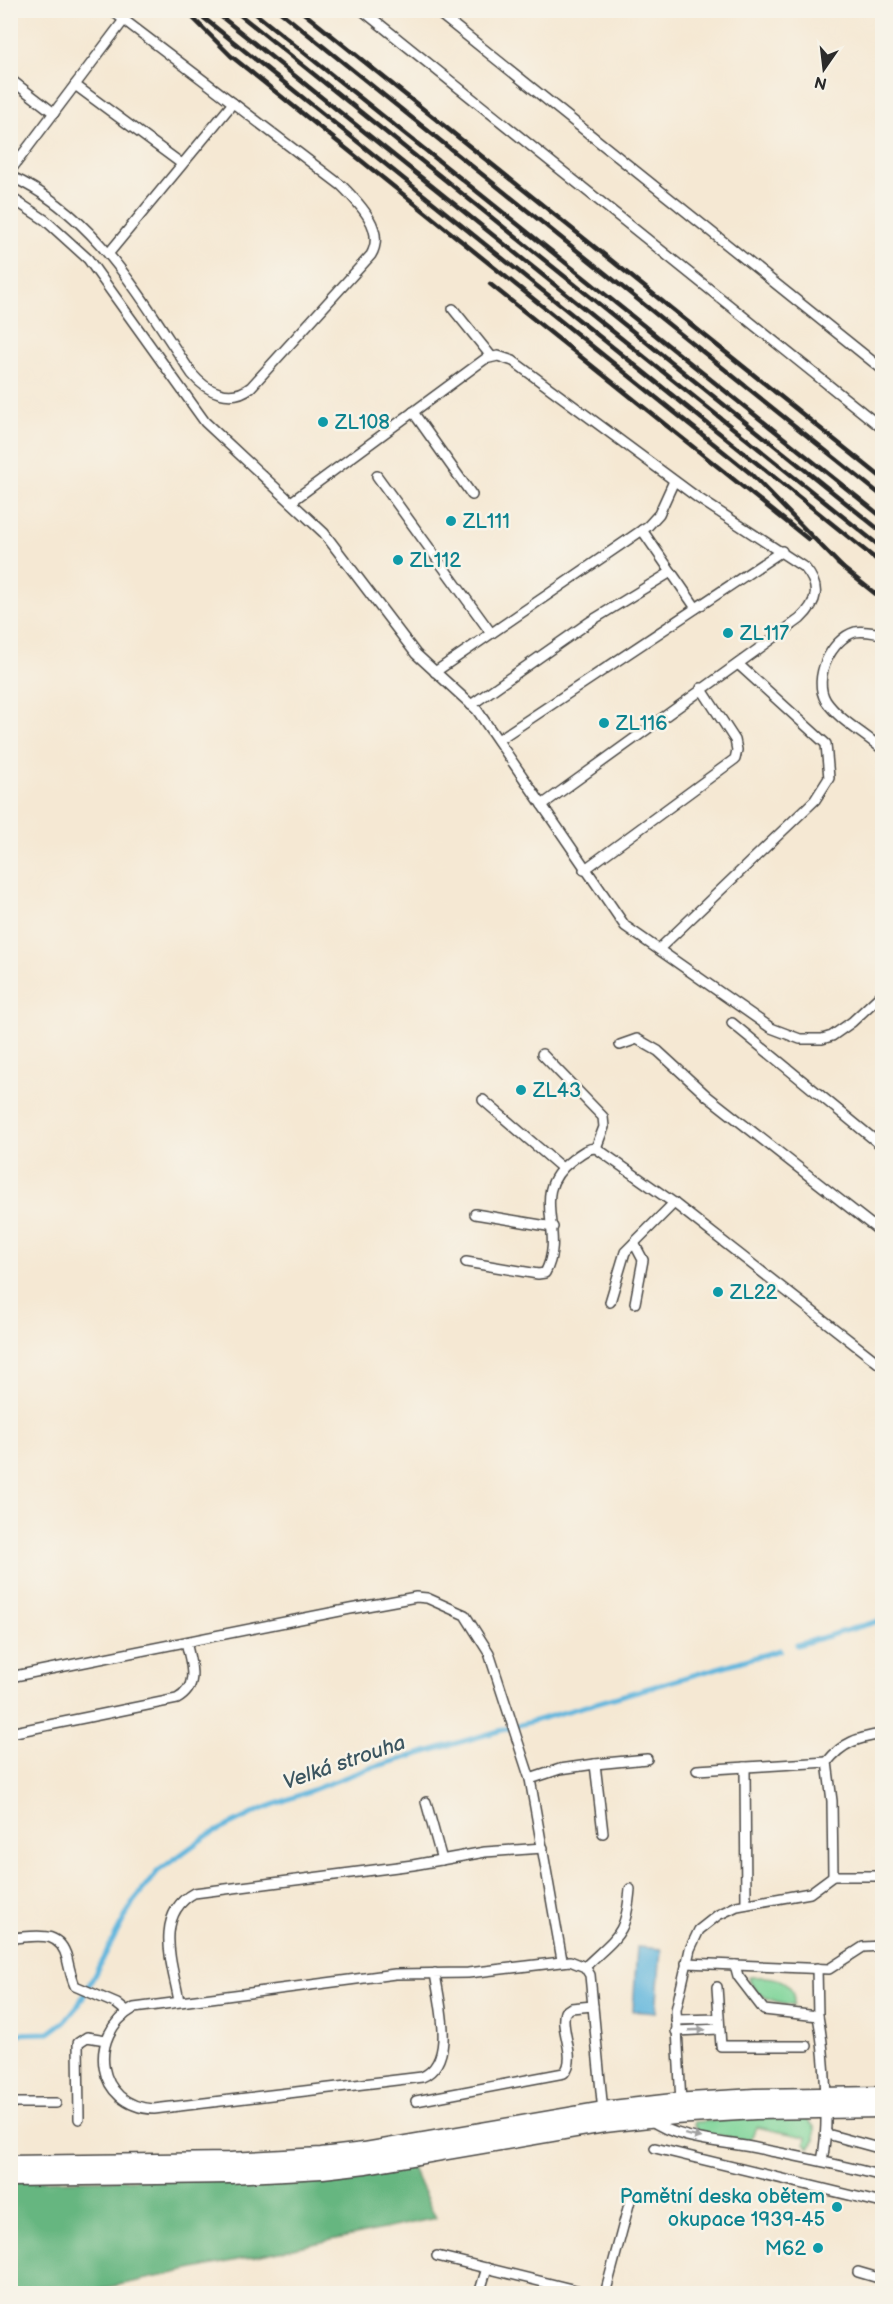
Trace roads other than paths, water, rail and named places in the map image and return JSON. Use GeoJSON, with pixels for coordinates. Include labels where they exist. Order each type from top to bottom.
{"type":"FeatureCollection","features":[{"type":"Feature","properties":{"kind":"main road"},"geometry":{"type":"LineString","coordinates":[[10,2171],[230,2168],[322,2163],[366,2158],[604,2117],[640,2113],[825,2102],[882,2102]]}},
{"type":"Feature","properties":{"kind":"lane"},"geometry":{"type":"LineString","coordinates":[[10,176],[62,207],[109,253],[192,374],[205,387],[227,395],[245,392],[251,387],[371,255],[376,239],[374,229],[356,200],[342,186],[111,10]]}},
{"type":"Feature","properties":{"kind":"lane"},"geometry":{"type":"LineString","coordinates":[[362,10],[882,428]]}},
{"type":"Feature","properties":{"kind":"lane"},"geometry":{"type":"LineString","coordinates":[[435,10],[882,369]]}},
{"type":"Feature","properties":{"kind":"lane"},"geometry":{"type":"LineString","coordinates":[[10,171],[124,20]]}},
{"type":"Feature","properties":{"kind":"lane"},"geometry":{"type":"LineString","coordinates":[[10,79],[54,113]]}},
{"type":"Feature","properties":{"kind":"lane"},"geometry":{"type":"LineString","coordinates":[[75,85],[182,164]]}},
{"type":"Feature","properties":{"kind":"lane"},"geometry":{"type":"LineString","coordinates":[[109,253],[232,103]]}},
{"type":"Feature","properties":{"kind":"lane"},"geometry":{"type":"LineString","coordinates":[[10,197],[45,220],[88,259],[193,409],[324,533],[411,648],[471,705],[498,740],[584,870],[625,926],[771,1028],[800,1039],[822,1039],[832,1036],[852,1022],[882,994]]}},
{"type":"Feature","properties":{"kind":"lane"},"geometry":{"type":"LineString","coordinates":[[453,309],[491,356]]}},
{"type":"Feature","properties":{"kind":"lane"},"geometry":{"type":"LineString","coordinates":[[291,502],[491,356],[506,357],[674,481],[805,568],[814,579],[817,589],[815,601],[800,619],[701,688],[542,806]]}},
{"type":"Feature","properties":{"kind":"lane"},"geometry":{"type":"LineString","coordinates":[[413,412],[472,495]]}},
{"type":"Feature","properties":{"kind":"lane"},"geometry":{"type":"LineString","coordinates":[[376,476],[491,633]]}},
{"type":"Feature","properties":{"kind":"lane"},"geometry":{"type":"LineString","coordinates":[[435,672],[642,530],[659,514],[674,481]]}},
{"type":"Feature","properties":{"kind":"lane"},"geometry":{"type":"LineString","coordinates":[[642,530],[696,608]]}},
{"type":"Feature","properties":{"kind":"lane"},"geometry":{"type":"LineString","coordinates":[[498,740],[782,551]]}},
{"type":"Feature","properties":{"kind":"lane"},"geometry":{"type":"LineString","coordinates":[[471,705],[591,621],[671,572]]}},
{"type":"Feature","properties":{"kind":"lane"},"geometry":{"type":"LineString","coordinates":[[882,634],[855,632],[846,637],[830,653],[822,682],[825,699],[832,708],[882,749]]}},
{"type":"Feature","properties":{"kind":"lane"},"geometry":{"type":"LineString","coordinates":[[659,950],[815,800],[829,778],[829,753],[822,739],[738,664]]}},
{"type":"Feature","properties":{"kind":"lane"},"geometry":{"type":"LineString","coordinates":[[584,870],[735,759],[737,750],[735,740],[701,688]]}},
{"type":"Feature","properties":{"kind":"lane"},"geometry":{"type":"LineString","coordinates":[[732,1023],[882,1146]]}},
{"type":"Feature","properties":{"kind":"lane"},"geometry":{"type":"LineString","coordinates":[[620,1045],[637,1039],[650,1046],[707,1096],[882,1233]]}},
{"type":"Feature","properties":{"kind":"lane"},"geometry":{"type":"LineString","coordinates":[[542,1054],[603,1117],[604,1127],[596,1148]]}},
{"type":"Feature","properties":{"kind":"lane"},"geometry":{"type":"LineString","coordinates":[[483,1100],[562,1168]]}},
{"type":"Feature","properties":{"kind":"lane"},"geometry":{"type":"LineString","coordinates":[[466,1262],[542,1274],[548,1266],[553,1227],[549,1190],[562,1168],[587,1150],[596,1148],[674,1203],[882,1364]]}},
{"type":"Feature","properties":{"kind":"lane"},"geometry":{"type":"LineString","coordinates":[[610,1302],[622,1259],[674,1203]]}},
{"type":"Feature","properties":{"kind":"lane"},"geometry":{"type":"LineString","coordinates":[[475,1214],[553,1227]]}},
{"type":"Feature","properties":{"kind":"lane"},"geometry":{"type":"LineString","coordinates":[[634,1244],[643,1260],[635,1303]]}},
{"type":"Feature","properties":{"kind":"lane"},"geometry":{"type":"LineString","coordinates":[[10,1677],[423,1598],[458,1610],[468,1618],[489,1653],[530,1779],[562,1960]]}},
{"type":"Feature","properties":{"kind":"lane"},"geometry":{"type":"LineString","coordinates":[[10,1732],[177,1699],[187,1692],[192,1682],[186,1642]]}},
{"type":"Feature","properties":{"kind":"lane"},"geometry":{"type":"LineString","coordinates":[[833,1876],[832,1801],[827,1761],[836,1750],[852,1740],[882,1734]]}},
{"type":"Feature","properties":{"kind":"lane"},"geometry":{"type":"LineString","coordinates":[[530,1779],[560,1769],[647,1759]]}},
{"type":"Feature","properties":{"kind":"lane"},"geometry":{"type":"LineString","coordinates":[[697,1770],[827,1761]]}},
{"type":"Feature","properties":{"kind":"lane"},"geometry":{"type":"LineString","coordinates":[[595,1764],[603,1833]]}},
{"type":"Feature","properties":{"kind":"lane"},"geometry":{"type":"LineString","coordinates":[[746,1767],[746,1904]]}},
{"type":"Feature","properties":{"kind":"lane"},"geometry":{"type":"LineString","coordinates":[[426,1802],[442,1860]]}},
{"type":"Feature","properties":{"kind":"lane"},"geometry":{"type":"LineString","coordinates":[[179,2001],[170,1958],[168,1934],[180,1904],[194,1893],[494,1851],[543,1848]]}},
{"type":"Feature","properties":{"kind":"lane"},"geometry":{"type":"LineString","coordinates":[[682,2109],[676,2020],[686,1962],[696,1934],[704,1925],[729,1909],[810,1893],[833,1876],[882,1876]]}},
{"type":"Feature","properties":{"kind":"lane"},"geometry":{"type":"LineString","coordinates":[[585,1967],[623,1930],[628,1914],[630,1889]]}},
{"type":"Feature","properties":{"kind":"lane"},"geometry":{"type":"LineString","coordinates":[[10,1938],[49,1937],[58,1940],[64,1949],[73,1981],[79,1989],[98,1996],[127,2012]]}},
{"type":"Feature","properties":{"kind":"lane"},"geometry":{"type":"LineString","coordinates":[[686,1962],[834,1968],[864,1947],[882,1946]]}},
{"type":"Feature","properties":{"kind":"lane"},"geometry":{"type":"LineString","coordinates":[[435,1973],[443,2052],[433,2070],[416,2078],[149,2109],[127,2102],[111,2086],[103,2066],[106,2040],[111,2029],[127,2012],[146,2005],[394,1974],[435,1973],[468,1973],[562,1960],[576,1962],[585,1967],[590,1975],[604,2117]]}},
{"type":"Feature","properties":{"kind":"lane"},"geometry":{"type":"LineString","coordinates":[[735,1965],[738,1976],[764,2010],[818,2016]]}},
{"type":"Feature","properties":{"kind":"lane"},"geometry":{"type":"LineString","coordinates":[[818,1968],[818,2016],[822,2043],[827,2134],[822,2162]]}},
{"type":"Feature","properties":{"kind":"lane"},"geometry":{"type":"LineString","coordinates":[[717,1987],[718,2030],[720,2044],[724,2048],[807,2046]]}},
{"type":"Feature","properties":{"kind":"lane"},"geometry":{"type":"LineString","coordinates":[[416,2101],[564,2073],[569,2064],[563,2022],[565,2012],[571,2008],[592,2006]]}},
{"type":"Feature","properties":{"kind":"lane"},"geometry":{"type":"LineString","coordinates":[[676,2020],[718,2019]]}},
{"type":"Feature","properties":{"kind":"lane"},"geometry":{"type":"LineString","coordinates":[[676,2031],[718,2030]]}},
{"type":"Feature","properties":{"kind":"lane"},"geometry":{"type":"LineString","coordinates":[[79,2119],[79,2041],[87,2037],[106,2040]]}},
{"type":"Feature","properties":{"kind":"lane"},"geometry":{"type":"LineString","coordinates":[[10,2103],[56,2103]]}},
{"type":"Feature","properties":{"kind":"lane"},"geometry":{"type":"LineString","coordinates":[[640,2113],[663,2128],[680,2134],[882,2176]]}},
{"type":"Feature","properties":{"kind":"lane"},"geometry":{"type":"LineString","coordinates":[[827,2134],[882,2149]]}},
{"type":"Feature","properties":{"kind":"lane"},"geometry":{"type":"LineString","coordinates":[[655,2148],[882,2204]]}},
{"type":"Feature","properties":{"kind":"lane"},"geometry":{"type":"LineString","coordinates":[[605,2294],[632,2193]]}},
{"type":"Feature","properties":{"kind":"lane"},"geometry":{"type":"LineString","coordinates":[[437,2256],[592,2294]]}},
{"type":"Feature","properties":{"kind":"lane"},"geometry":{"type":"LineString","coordinates":[[479,2294],[487,2268]]}},
{"type":"Feature","properties":{"kind":"lane"},"geometry":{"type":"LineString","coordinates":[[858,2272],[882,2279]]}},
{"type":"Feature","properties":{"kind":"water"},"geometry":{"type":"Polygon","coordinates":[[[637,1947],[661,1949],[656,2013],[633,2011],[637,1947]]]}},
{"type":"Feature","properties":{"kind":"waterway","name":"Velká strouha"},"geometry":{"type":"LineString","coordinates":[[797,1645],[882,1620]]}},
{"type":"Feature","properties":{"kind":"waterway","name":"Velká strouha"},"geometry":{"type":"LineString","coordinates":[[10,2034],[49,2033],[65,2021],[79,2004],[133,1902],[158,1871],[205,1837],[260,1810],[367,1769],[780,1650]]}},
{"type":"Feature","properties":{"kind":"railway"},"geometry":{"type":"LineString","coordinates":[[185,10],[231,56],[750,473],[843,568]]}},
{"type":"Feature","properties":{"kind":"railway"},"geometry":{"type":"LineString","coordinates":[[194,10],[882,564]]}},
{"type":"Feature","properties":{"kind":"railway"},"geometry":{"type":"LineString","coordinates":[[213,10],[882,548]]}},
{"type":"Feature","properties":{"kind":"railway"},"geometry":{"type":"LineString","coordinates":[[234,10],[882,532]]}},
{"type":"Feature","properties":{"kind":"railway"},"geometry":{"type":"LineString","coordinates":[[251,10],[882,517]]}},
{"type":"Feature","properties":{"kind":"railway"},"geometry":{"type":"LineString","coordinates":[[278,10],[882,496]]}},
{"type":"Feature","properties":{"kind":"railway"},"geometry":{"type":"LineString","coordinates":[[300,10],[882,478]]}},
{"type":"Feature","properties":{"kind":"railway"},"geometry":{"type":"LineString","coordinates":[[490,284],[808,539]]}},
{"type":"Feature","properties":{"kind":"railway"},"geometry":{"type":"LineString","coordinates":[[838,564],[882,599]]}},
{"type":"Feature","properties":{"kind":"place","name":"ZL108"},"geometry":{"type":"Point","coordinates":[323,422]}},
{"type":"Feature","properties":{"kind":"place","name":"ZL111"},"geometry":{"type":"Point","coordinates":[451,521]}},
{"type":"Feature","properties":{"kind":"place","name":"ZL112"},"geometry":{"type":"Point","coordinates":[398,560]}},
{"type":"Feature","properties":{"kind":"place","name":"ZL117"},"geometry":{"type":"Point","coordinates":[728,633]}},
{"type":"Feature","properties":{"kind":"place","name":"ZL116"},"geometry":{"type":"Point","coordinates":[604,723]}},
{"type":"Feature","properties":{"kind":"place","name":"ZL43"},"geometry":{"type":"Point","coordinates":[521,1090]}},
{"type":"Feature","properties":{"kind":"place","name":"ZL22"},"geometry":{"type":"Point","coordinates":[718,1292]}},
{"type":"Feature","properties":{"kind":"place","name":"Pamětní deska obětem okupace 1939-45"},"geometry":{"type":"Point","coordinates":[837,2207]}},
{"type":"Feature","properties":{"kind":"place","name":"M62"},"geometry":{"type":"Point","coordinates":[818,2248]}}]}
